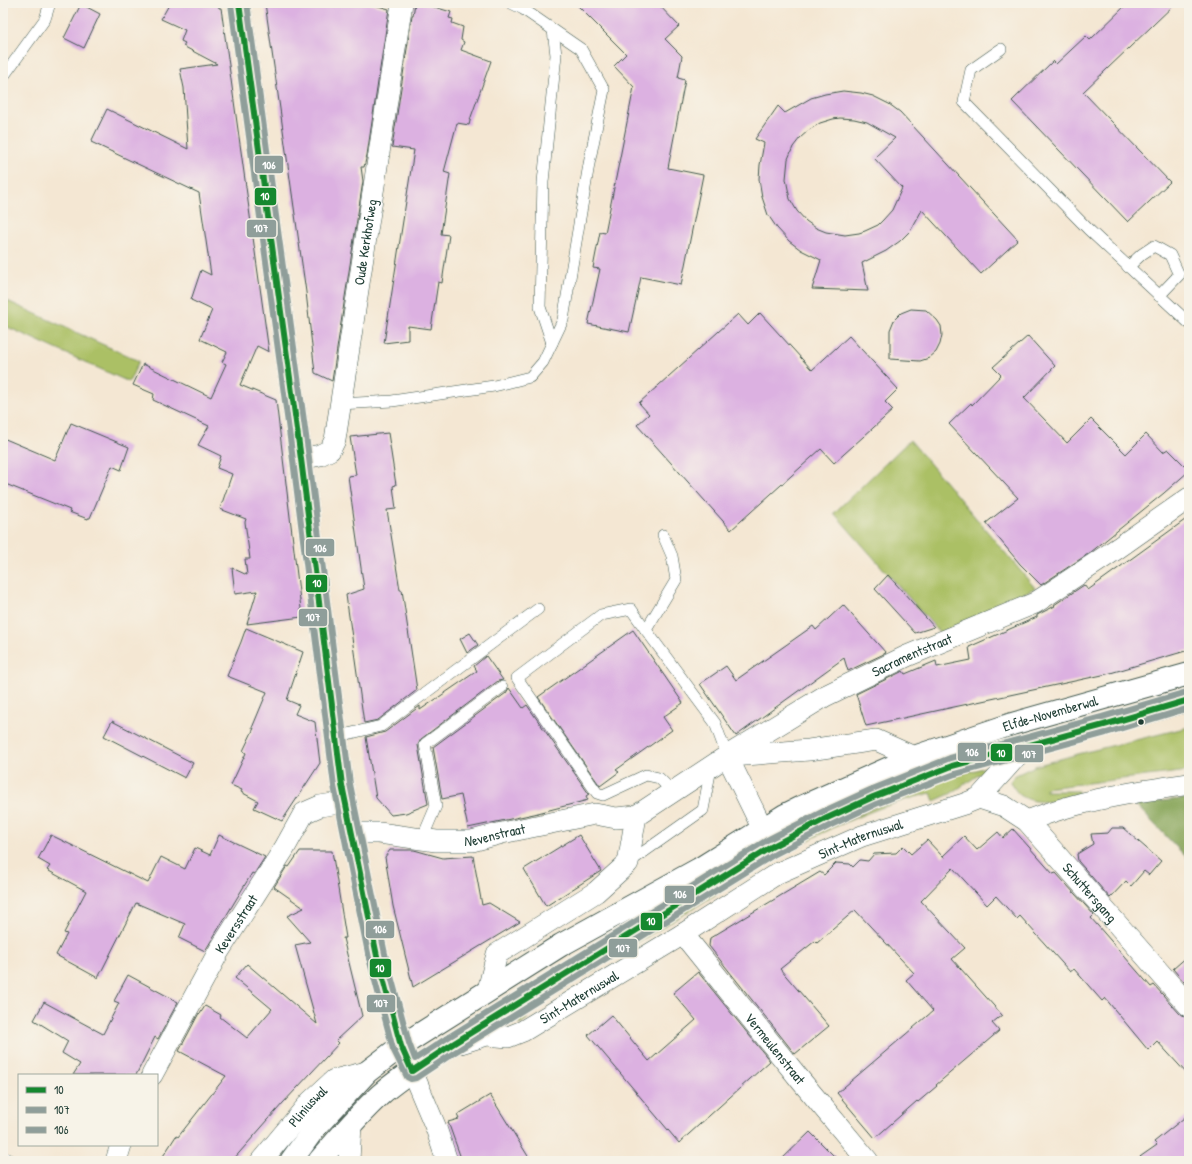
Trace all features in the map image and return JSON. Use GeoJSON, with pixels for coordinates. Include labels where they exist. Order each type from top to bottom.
{"type":"FeatureCollection","features":[{"type":"Feature","properties":{"kind":"main road"},"geometry":{"type":"LineString","coordinates":[[239,3],[301,460],[335,738],[346,802],[377,956],[401,1046],[412,1070],[381,1095],[351,1124],[320,1161]]}},
{"type":"Feature","properties":{"kind":"main road","name":"Elfde-Novemberwal"},"geometry":{"type":"LineString","coordinates":[[914,757],[1012,724],[1189,674]]}},
{"type":"Feature","properties":{"kind":"main road","name":"Elfde-Novemberwal"},"geometry":{"type":"LineString","coordinates":[[1023,746],[1104,725],[1189,700]]}},
{"type":"Feature","properties":{"kind":"main road","name":"Sint-Maternuswal"},"geometry":{"type":"LineString","coordinates":[[401,1046],[561,945],[699,869],[767,838],[827,818],[873,797],[952,766],[1023,746]]}},
{"type":"Feature","properties":{"kind":"main road","name":"Sint-Maternuswal"},"geometry":{"type":"LineString","coordinates":[[412,1070],[767,838],[799,808],[914,757]]}},
{"type":"Feature","properties":{"kind":"main road","name":"Pliniuswal"},"geometry":{"type":"LineString","coordinates":[[291,1161],[314,1129],[367,1072],[401,1046]]}},
{"type":"Feature","properties":{"kind":"street","name":"Oude Kerkhofweg"},"geometry":{"type":"LineString","coordinates":[[301,460],[320,455],[330,450],[335,440],[402,3]]}},
{"type":"Feature","properties":{"kind":"street","name":"Sacramentstraat"},"geometry":{"type":"LineString","coordinates":[[636,816],[825,696],[907,656],[1035,603],[1118,548],[1189,498]]}},
{"type":"Feature","properties":{"kind":"street"},"geometry":{"type":"LineString","coordinates":[[767,838],[719,762],[876,740],[914,757]]}},
{"type":"Feature","properties":{"kind":"street","name":"Sint-Maternuswal"},"geometry":{"type":"LineString","coordinates":[[451,1045],[470,1041],[487,1035],[508,1037],[523,1031],[683,934],[778,873],[862,836],[979,798],[1016,757],[1023,746]]}},
{"type":"Feature","properties":{"kind":"street"},"geometry":{"type":"LineString","coordinates":[[1027,821],[1068,807],[1105,798],[1189,784]]}},
{"type":"Feature","properties":{"kind":"street","name":"Schuttersgang"},"geometry":{"type":"LineString","coordinates":[[979,798],[1004,806],[1027,821],[1189,1006]]}},
{"type":"Feature","properties":{"kind":"street","name":"Keversstraat"},"geometry":{"type":"LineString","coordinates":[[153,1074],[219,950],[284,849],[304,813],[320,806],[346,802]]}},
{"type":"Feature","properties":{"kind":"street","name":"Nevenstraat"},"geometry":{"type":"LineString","coordinates":[[352,833],[379,833],[436,841],[472,841],[502,833],[595,814],[616,818],[636,816]]}},
{"type":"Feature","properties":{"kind":"street"},"geometry":{"type":"LineString","coordinates":[[488,990],[497,954],[596,892],[628,863],[636,816]]}},
{"type":"Feature","properties":{"kind":"street","name":"Vermeulenstraat"},"geometry":{"type":"LineString","coordinates":[[683,934],[802,1082],[868,1161]]}},
{"type":"Feature","properties":{"kind":"street"},"geometry":{"type":"LineString","coordinates":[[412,1070],[436,1128],[447,1161]]}},
{"type":"Feature","properties":{"kind":"street","name":"Pliniuswal"},"geometry":{"type":"LineString","coordinates":[[261,1161],[311,1101],[334,1080],[367,1072]]}},
{"type":"Feature","properties":{"kind":"street"},"geometry":{"type":"LineString","coordinates":[[349,1161],[351,1124]]}},
{"type":"Feature","properties":{"kind":"street"},"geometry":{"type":"LineString","coordinates":[[116,1161],[121,1146]]}},
{"type":"Feature","properties":{"kind":"lane"},"geometry":{"type":"LineString","coordinates":[[3,77],[45,19],[50,3]]}},
{"type":"Feature","properties":{"kind":"lane"},"geometry":{"type":"LineString","coordinates":[[340,404],[400,400],[494,386],[530,377],[543,362],[563,320],[589,164],[604,90],[581,49],[511,3]]}},
{"type":"Feature","properties":{"kind":"lane"},"geometry":{"type":"LineString","coordinates":[[552,343],[540,307],[543,182],[556,55],[553,30]]}},
{"type":"Feature","properties":{"kind":"lane"},"geometry":{"type":"LineString","coordinates":[[1001,49],[971,70],[964,102],[1088,230],[1189,323]]}},
{"type":"Feature","properties":{"kind":"lane"},"geometry":{"type":"LineString","coordinates":[[1128,267],[1142,254],[1154,246],[1170,255],[1179,275],[1159,296]]}},
{"type":"Feature","properties":{"kind":"lane"},"geometry":{"type":"LineString","coordinates":[[646,630],[676,580],[672,556],[663,535]]}},
{"type":"Feature","properties":{"kind":"lane"},"geometry":{"type":"LineString","coordinates":[[335,738],[381,726],[538,609]]}},
{"type":"Feature","properties":{"kind":"lane"},"geometry":{"type":"LineString","coordinates":[[628,863],[703,810],[719,762],[715,723],[631,609],[601,615],[517,678],[597,793],[603,795],[646,775],[659,778],[674,792]]}},
{"type":"Feature","properties":{"kind":"lane"},"geometry":{"type":"LineString","coordinates":[[422,839],[436,806],[426,744],[502,687]]}},
{"type":"Feature","properties":{"kind":"lane"},"geometry":{"type":"LineString","coordinates":[[3,1157],[11,1161]]}},
{"type":"Feature","properties":{"kind":"green space"},"geometry":{"type":"Polygon","coordinates":[[[3,299],[139,361],[129,382],[3,325],[3,299]]]}},
{"type":"Feature","properties":{"kind":"green space"},"geometry":{"type":"Polygon","coordinates":[[[910,440],[1035,588],[940,633],[834,513],[910,440]]]}},
{"type":"Feature","properties":{"kind":"green space"},"geometry":{"type":"Polygon","coordinates":[[[1189,727],[1189,771],[1046,788],[1046,791],[1078,791],[1079,796],[1049,802],[1027,799],[1016,791],[1010,782],[1014,776],[1035,766],[1189,727]]]}},
{"type":"Feature","properties":{"kind":"green space"},"geometry":{"type":"Polygon","coordinates":[[[986,767],[983,772],[950,794],[934,801],[931,793],[899,802],[837,826],[807,841],[749,874],[525,1013],[527,1019],[520,1024],[513,1012],[784,848],[926,784],[986,767]]]}},
{"type":"Feature","properties":{"kind":"green space"},"geometry":{"type":"Polygon","coordinates":[[[1189,798],[1189,860],[1135,804],[1189,798]]]}},
{"type":"Feature","properties":{"kind":"building"},"geometry":{"type":"Polygon","coordinates":[[[170,3],[218,3],[219,8],[221,8],[269,352],[257,346],[240,385],[276,400],[302,617],[247,624],[257,591],[235,594],[232,568],[247,575],[245,559],[250,559],[245,522],[246,519],[220,509],[232,474],[217,468],[221,456],[198,445],[209,426],[153,400],[154,394],[133,385],[143,364],[211,397],[226,364],[222,362],[227,352],[200,339],[212,310],[191,300],[201,270],[211,275],[199,193],[91,142],[107,109],[188,149],[184,88],[180,69],[217,64],[183,46],[185,43],[181,41],[185,30],[161,19],[170,3]]]}},
{"type":"Feature","properties":{"kind":"building"},"geometry":{"type":"Polygon","coordinates":[[[265,3],[367,3],[389,9],[367,155],[364,167],[361,167],[363,181],[332,381],[315,373],[306,292],[265,3]]]}},
{"type":"Feature","properties":{"kind":"building"},"geometry":{"type":"Polygon","coordinates":[[[415,3],[421,3],[451,12],[449,18],[453,19],[452,23],[463,27],[461,40],[464,42],[461,50],[491,61],[469,125],[457,123],[444,172],[450,174],[441,234],[449,235],[442,283],[438,282],[431,329],[408,326],[408,340],[384,343],[414,150],[392,147],[415,3]]]}},
{"type":"Feature","properties":{"kind":"building"},"geometry":{"type":"Polygon","coordinates":[[[575,3],[657,3],[679,26],[665,39],[682,56],[678,78],[685,80],[668,168],[703,175],[681,285],[641,277],[629,332],[588,324],[600,269],[593,268],[600,232],[605,233],[634,87],[614,66],[626,54],[575,3]]]}},
{"type":"Feature","properties":{"kind":"building"},"geometry":{"type":"Polygon","coordinates":[[[1128,3],[1176,3],[1083,92],[1170,182],[1128,222],[1012,101],[1053,61],[1056,64],[1086,36],[1090,40],[1128,3]]]}},
{"type":"Feature","properties":{"kind":"building"},"geometry":{"type":"Polygon","coordinates":[[[81,4],[100,14],[84,48],[64,38],[81,4]]]}},
{"type":"Feature","properties":{"kind":"building"},"geometry":{"type":"Polygon","coordinates":[[[843,91],[861,93],[873,96],[889,104],[900,112],[1018,240],[981,274],[922,210],[911,230],[900,241],[886,251],[862,263],[868,291],[812,289],[821,260],[801,250],[789,241],[768,215],[762,197],[759,179],[764,143],[755,139],[778,106],[785,113],[811,98],[843,91]],[[840,118],[820,123],[800,138],[793,147],[788,159],[786,179],[790,199],[797,211],[806,221],[816,228],[826,232],[845,235],[859,233],[878,225],[892,210],[902,188],[874,158],[895,138],[867,122],[840,118]]]}},
{"type":"Feature","properties":{"kind":"building"},"geometry":{"type":"Polygon","coordinates":[[[911,309],[926,310],[937,320],[941,326],[942,335],[940,344],[936,352],[929,358],[920,361],[890,359],[890,330],[894,320],[901,313],[911,309]]]}},
{"type":"Feature","properties":{"kind":"building"},"geometry":{"type":"Polygon","coordinates":[[[760,313],[812,370],[849,336],[898,389],[885,402],[893,410],[834,463],[821,449],[731,530],[637,425],[649,414],[639,403],[738,314],[748,325],[760,313]]]}},
{"type":"Feature","properties":{"kind":"building"},"geometry":{"type":"Polygon","coordinates":[[[1028,336],[1055,366],[1024,398],[1067,443],[1091,419],[1126,454],[1146,434],[1163,452],[1168,449],[1189,470],[1164,493],[1091,552],[1041,585],[1020,564],[986,523],[1018,498],[949,424],[971,403],[972,405],[1001,375],[993,367],[1028,336]]]}},
{"type":"Feature","properties":{"kind":"building"},"geometry":{"type":"Polygon","coordinates":[[[71,423],[129,447],[121,470],[112,466],[90,518],[88,519],[69,512],[70,510],[3,483],[3,438],[55,460],[71,423]]]}},
{"type":"Feature","properties":{"kind":"building"},"geometry":{"type":"Polygon","coordinates":[[[388,433],[396,485],[393,486],[396,509],[387,510],[400,590],[402,590],[417,690],[378,720],[364,723],[346,595],[364,589],[348,476],[356,475],[350,437],[388,433]]]}},
{"type":"Feature","properties":{"kind":"building"},"geometry":{"type":"Polygon","coordinates":[[[1189,517],[1189,650],[1107,674],[866,726],[856,694],[903,671],[905,674],[936,661],[937,667],[971,660],[969,647],[1037,617],[1037,615],[1055,606],[1054,605],[1084,585],[1088,590],[1189,517]]]}},
{"type":"Feature","properties":{"kind":"building"},"geometry":{"type":"Polygon","coordinates":[[[888,575],[934,627],[915,633],[875,589],[888,575]]]}},
{"type":"Feature","properties":{"kind":"building"},"geometry":{"type":"Polygon","coordinates":[[[843,605],[886,653],[848,671],[844,658],[736,736],[700,684],[726,666],[736,680],[813,626],[816,630],[843,605]]]}},
{"type":"Feature","properties":{"kind":"building"},"geometry":{"type":"Polygon","coordinates":[[[246,628],[303,652],[287,700],[299,705],[295,714],[315,722],[320,763],[282,821],[254,808],[258,801],[241,792],[242,790],[231,785],[246,753],[243,751],[254,728],[252,728],[267,692],[227,676],[246,628]]]}},
{"type":"Feature","properties":{"kind":"building"},"geometry":{"type":"Polygon","coordinates":[[[633,630],[683,703],[663,717],[672,730],[616,770],[619,772],[600,786],[538,697],[633,630]]]}},
{"type":"Feature","properties":{"kind":"building"},"geometry":{"type":"Polygon","coordinates":[[[470,633],[478,645],[467,653],[460,639],[470,633]]]}},
{"type":"Feature","properties":{"kind":"building"},"geometry":{"type":"Polygon","coordinates":[[[486,656],[503,680],[498,681],[421,739],[418,745],[428,804],[406,813],[391,815],[376,798],[366,737],[385,732],[420,706],[420,710],[477,671],[474,666],[486,656]]]}},
{"type":"Feature","properties":{"kind":"building"},"geometry":{"type":"Polygon","coordinates":[[[509,688],[523,708],[527,705],[589,794],[586,796],[588,800],[534,814],[468,828],[461,795],[442,799],[433,747],[506,693],[509,688]]]}},
{"type":"Feature","properties":{"kind":"building"},"geometry":{"type":"Polygon","coordinates":[[[112,721],[193,763],[185,778],[104,736],[112,721]]]}},
{"type":"Feature","properties":{"kind":"building"},"geometry":{"type":"Polygon","coordinates":[[[1112,828],[1123,828],[1161,861],[1149,875],[1144,871],[1131,886],[1126,881],[1110,898],[1078,861],[1077,854],[1093,844],[1091,834],[1108,833],[1112,828]]]}},
{"type":"Feature","properties":{"kind":"building"},"geometry":{"type":"Polygon","coordinates":[[[1013,829],[1053,874],[1056,873],[1094,915],[1091,918],[1151,987],[1154,985],[1180,1014],[1189,1018],[1189,1076],[1157,1041],[1148,1050],[1105,998],[1102,1001],[1074,969],[1070,972],[1020,916],[1017,919],[996,896],[987,905],[953,868],[921,901],[965,948],[952,959],[1002,1015],[992,1023],[999,1031],[875,1138],[837,1093],[933,1011],[906,980],[914,973],[855,910],[817,943],[815,941],[780,969],[829,1026],[795,1054],[709,946],[710,938],[820,872],[824,875],[836,863],[850,864],[853,867],[860,860],[868,861],[874,854],[896,853],[903,846],[911,854],[927,840],[944,858],[943,856],[964,836],[977,850],[998,832],[1003,838],[1013,829]]]}},
{"type":"Feature","properties":{"kind":"building"},"geometry":{"type":"Polygon","coordinates":[[[51,835],[148,883],[161,857],[185,869],[195,848],[210,855],[219,835],[265,857],[254,874],[252,873],[205,951],[179,938],[185,924],[136,903],[98,978],[56,955],[67,934],[64,933],[86,891],[47,870],[50,866],[38,859],[51,835]]]}},
{"type":"Feature","properties":{"kind":"building"},"geometry":{"type":"Polygon","coordinates":[[[579,835],[601,871],[546,906],[524,869],[579,835]]]}},
{"type":"Feature","properties":{"kind":"building"},"geometry":{"type":"Polygon","coordinates":[[[390,850],[414,850],[443,858],[473,856],[482,905],[489,903],[520,922],[413,987],[393,906],[385,857],[390,850]]]}},
{"type":"Feature","properties":{"kind":"building"},"geometry":{"type":"Polygon","coordinates":[[[300,851],[332,851],[346,938],[343,938],[362,1016],[336,1040],[339,1043],[232,1161],[160,1161],[176,1136],[178,1137],[226,1076],[179,1051],[199,1013],[200,1014],[205,1006],[221,1015],[220,1017],[247,1038],[272,1009],[235,978],[247,964],[317,1024],[295,945],[310,942],[287,916],[304,908],[274,887],[287,866],[289,867],[300,851]]]}},
{"type":"Feature","properties":{"kind":"building"},"geometry":{"type":"Polygon","coordinates":[[[1189,955],[1189,988],[1173,969],[1189,955]]]}},
{"type":"Feature","properties":{"kind":"building"},"geometry":{"type":"Polygon","coordinates":[[[698,972],[770,1061],[679,1143],[588,1035],[611,1015],[649,1061],[696,1020],[673,993],[698,972]]]}},
{"type":"Feature","properties":{"kind":"building"},"geometry":{"type":"Polygon","coordinates":[[[128,975],[178,1002],[158,1039],[155,1037],[136,1074],[74,1074],[80,1064],[62,1053],[68,1041],[34,1020],[44,1002],[103,1034],[119,1003],[114,1001],[128,975]]]}},
{"type":"Feature","properties":{"kind":"building"},"geometry":{"type":"Polygon","coordinates":[[[490,1095],[531,1161],[462,1161],[448,1122],[459,1119],[457,1115],[490,1095]]]}},
{"type":"Feature","properties":{"kind":"building"},"geometry":{"type":"Polygon","coordinates":[[[1189,1114],[1189,1161],[1134,1161],[1157,1145],[1154,1142],[1189,1114]]]}},
{"type":"Feature","properties":{"kind":"building"},"geometry":{"type":"Polygon","coordinates":[[[810,1132],[839,1161],[780,1161],[810,1132]]]}},
{"type":"Feature","properties":{"kind":"transit line","name":"10"},"geometry":{"type":"LineString","coordinates":[[239,3],[301,459],[342,785],[377,956],[401,1046],[412,1071],[451,1045],[771,847],[827,818],[873,797],[952,766],[1104,725],[1189,700]]}},
{"type":"Feature","properties":{"kind":"transit line","name":"106"},"geometry":{"type":"LineString","coordinates":[[247,3],[309,458],[350,784],[385,954],[409,1043],[415,1059],[767,840],[824,811],[870,790],[950,758],[1102,717],[1187,692]]}},
{"type":"Feature","properties":{"kind":"transit line","name":"107"},"geometry":{"type":"LineString","coordinates":[[231,4],[293,460],[334,786],[369,958],[393,1049],[407,1077],[411,1079],[416,1078],[455,1052],[775,854],[831,825],[876,804],[955,774],[1106,733],[1189,708]]}}]}
